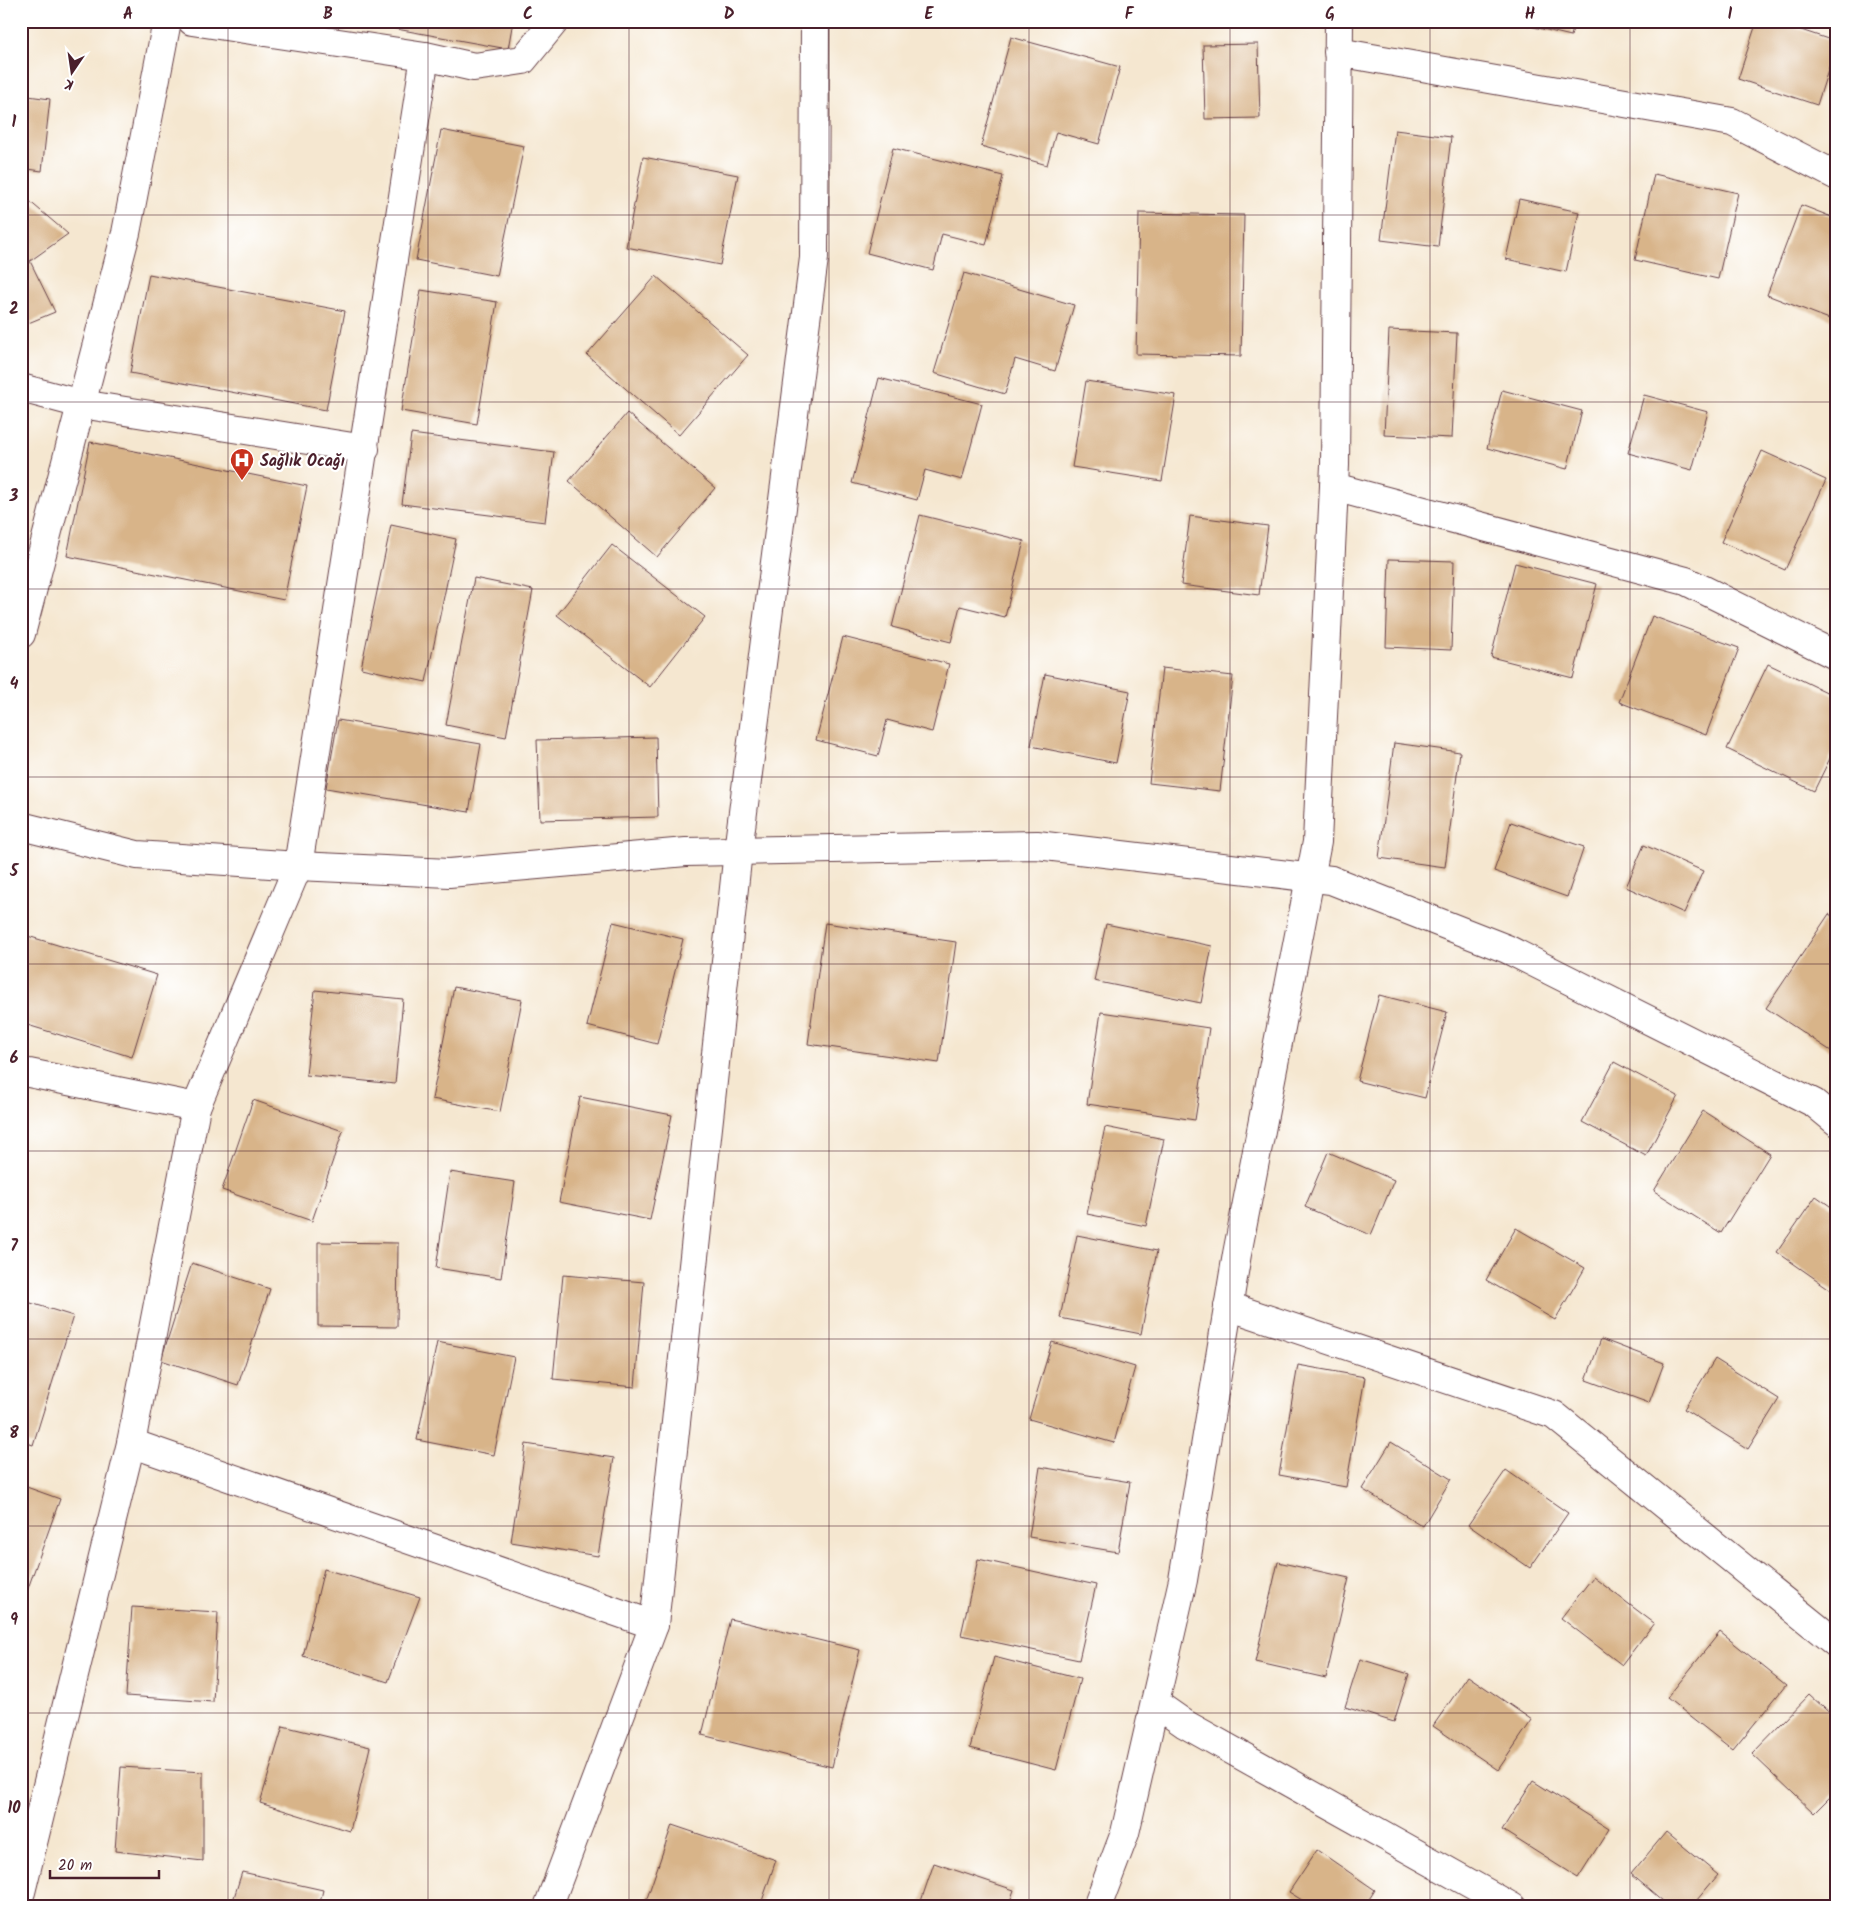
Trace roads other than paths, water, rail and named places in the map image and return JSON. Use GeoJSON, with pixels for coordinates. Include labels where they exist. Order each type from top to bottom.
{"type":"FeatureCollection","features":[{"type":"Feature","properties":{"kind":"street"},"geometry":{"type":"LineString","coordinates":[[21,634],[126,233],[167,21]]}},
{"type":"Feature","properties":{"kind":"street"},"geometry":{"type":"LineString","coordinates":[[192,21],[425,56],[474,66],[523,60],[555,21]]}},
{"type":"Feature","properties":{"kind":"street"},"geometry":{"type":"LineString","coordinates":[[548,1907],[654,1625],[738,851],[814,258],[815,21]]}},
{"type":"Feature","properties":{"kind":"street"},"geometry":{"type":"LineString","coordinates":[[1097,1907],[1125,1833],[1183,1580],[1228,1306],[1317,842],[1334,487],[1338,21]]}},
{"type":"Feature","properties":{"kind":"street"},"geometry":{"type":"LineString","coordinates":[[1338,52],[1732,122],[1837,176]]}},
{"type":"Feature","properties":{"kind":"street"},"geometry":{"type":"LineString","coordinates":[[21,1892],[131,1443],[196,1106],[298,866],[425,56]]}},
{"type":"Feature","properties":{"kind":"street"},"geometry":{"type":"LineString","coordinates":[[21,388],[81,404],[364,448]]}},
{"type":"Feature","properties":{"kind":"street"},"geometry":{"type":"LineString","coordinates":[[1334,487],[1686,581],[1837,656]]}},
{"type":"Feature","properties":{"kind":"street"},"geometry":{"type":"LineString","coordinates":[[21,826],[137,855],[298,866],[449,873],[686,852],[1037,845],[1331,880],[1507,949],[1814,1103],[1837,1122]]}},
{"type":"Feature","properties":{"kind":"street"},"geometry":{"type":"LineString","coordinates":[[21,1074],[29,1073],[196,1106]]}},
{"type":"Feature","properties":{"kind":"street"},"geometry":{"type":"LineString","coordinates":[[1228,1306],[1554,1414],[1837,1644]]}},
{"type":"Feature","properties":{"kind":"street"},"geometry":{"type":"LineString","coordinates":[[131,1443],[654,1625]]}},
{"type":"Feature","properties":{"kind":"street"},"geometry":{"type":"LineString","coordinates":[[1154,1704],[1185,1724],[1512,1907]]}},
{"type":"Feature","properties":{"kind":"place","name":"Sağlık Ocağı"},"geometry":{"type":"Point","coordinates":[242,481]}}]}
